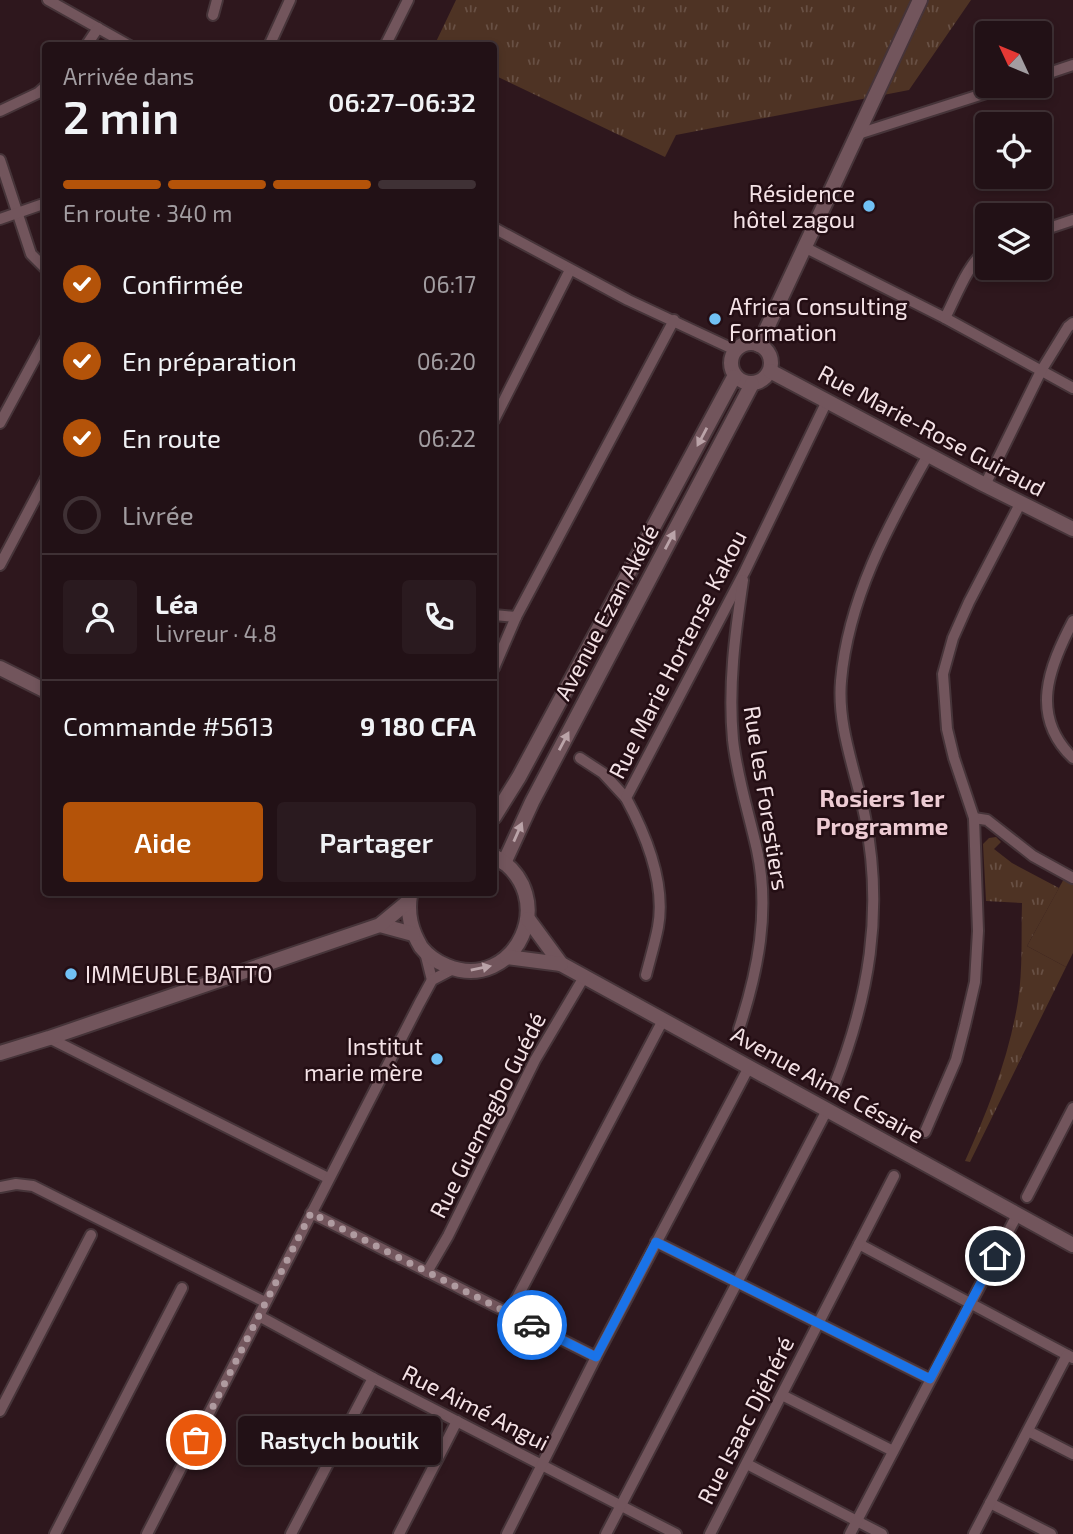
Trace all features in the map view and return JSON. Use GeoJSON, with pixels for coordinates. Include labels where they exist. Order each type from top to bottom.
{"type":"FeatureCollection","features":[{"type":"Feature","properties":{"kind":"street"},"geometry":{"type":"LineString","coordinates":[[48,0],[123,42]]}},
{"type":"Feature","properties":{"kind":"street"},"geometry":{"type":"LineString","coordinates":[[213,15],[217,0]]}},
{"type":"Feature","properties":{"kind":"street"},"geometry":{"type":"LineString","coordinates":[[271,42],[290,0]]}},
{"type":"Feature","properties":{"kind":"street"},"geometry":{"type":"LineString","coordinates":[[387,42],[408,0]]}},
{"type":"Feature","properties":{"kind":"street"},"geometry":{"type":"LineString","coordinates":[[759,345],[920,0]]}},
{"type":"Feature","properties":{"kind":"street"},"geometry":{"type":"LineString","coordinates":[[89,42],[98,28]]}},
{"type":"Feature","properties":{"kind":"street"},"geometry":{"type":"LineString","coordinates":[[1052,72],[1073,65]]}},
{"type":"Feature","properties":{"kind":"street"},"geometry":{"type":"LineString","coordinates":[[0,111],[42,90]]}},
{"type":"Feature","properties":{"kind":"street"},"geometry":{"type":"LineString","coordinates":[[858,134],[975,97]]}},
{"type":"Feature","properties":{"kind":"street"},"geometry":{"type":"LineString","coordinates":[[0,160],[31,254],[42,265]]}},
{"type":"Feature","properties":{"kind":"street"},"geometry":{"type":"LineString","coordinates":[[0,219],[42,205]]}},
{"type":"Feature","properties":{"kind":"street"},"geometry":{"type":"LineString","coordinates":[[1052,227],[1073,220]]}},
{"type":"Feature","properties":{"kind":"street"},"geometry":{"type":"LineString","coordinates":[[497,230],[628,300],[735,350]]}},
{"type":"Feature","properties":{"kind":"street"},"geometry":{"type":"LineString","coordinates":[[806,248],[945,318],[1073,388]]}},
{"type":"Feature","properties":{"kind":"street"},"geometry":{"type":"LineString","coordinates":[[945,318],[975,261]]}},
{"type":"Feature","properties":{"kind":"street"},"geometry":{"type":"LineString","coordinates":[[497,414],[570,270]]}},
{"type":"Feature","properties":{"kind":"street"},"geometry":{"type":"LineString","coordinates":[[497,661],[516,617],[674,320]]}},
{"type":"Feature","properties":{"kind":"street"},"geometry":{"type":"LineString","coordinates":[[985,485],[1041,371],[1073,323]]}},
{"type":"Feature","properties":{"kind":"street"},"geometry":{"type":"LineString","coordinates":[[749,343],[759,345],[769,354],[770,371],[760,381],[752,384],[734,377],[730,365],[735,350],[749,343]]}},
{"type":"Feature","properties":{"kind":"street"},"geometry":{"type":"LineString","coordinates":[[0,423],[42,345]]}},
{"type":"Feature","properties":{"kind":"street","name":"Rue Marie-Rose Guiraud"},"geometry":{"type":"LineString","coordinates":[[770,371],[1073,529]]}},
{"type":"Feature","properties":{"kind":"street","name":"Avenue Ezan Akélé"},"geometry":{"type":"LineString","coordinates":[[497,812],[519,777],[734,377]]}},
{"type":"Feature","properties":{"kind":"street","name":"Avenue Ezan Akélé"},"geometry":{"type":"LineString","coordinates":[[499,859],[532,802],[752,384]]}},
{"type":"Feature","properties":{"kind":"street","name":"Rue Marie Hortense Kakou"},"geometry":{"type":"LineString","coordinates":[[646,975],[659,925],[659,892],[646,837],[626,798],[745,571],[827,401]]}},
{"type":"Feature","properties":{"kind":"street"},"geometry":{"type":"LineString","coordinates":[[834,1086],[860,1010],[875,904],[872,857],[844,723],[841,684],[845,650],[853,614],[869,570],[928,455]]}},
{"type":"Feature","properties":{"kind":"street"},"geometry":{"type":"LineString","coordinates":[[0,565],[42,486]]}},
{"type":"Feature","properties":{"kind":"street"},"geometry":{"type":"LineString","coordinates":[[925,1132],[956,1060],[975,982],[978,920],[974,818],[947,729],[943,674],[953,638],[969,602],[1021,502]]}},
{"type":"Feature","properties":{"kind":"street","name":"Rue les Forestiers"},"geometry":{"type":"LineString","coordinates":[[739,1029],[754,984],[761,939],[762,891],[758,852],[734,743],[730,701],[732,652],[745,571]]}},
{"type":"Feature","properties":{"kind":"street"},"geometry":{"type":"LineString","coordinates":[[497,615],[516,617]]}},
{"type":"Feature","properties":{"kind":"street"},"geometry":{"type":"LineString","coordinates":[[1073,621],[1058,650],[1047,682],[1046,707],[1054,733],[1073,758]]}},
{"type":"Feature","properties":{"kind":"street"},"geometry":{"type":"LineString","coordinates":[[0,668],[42,689]]}},
{"type":"Feature","properties":{"kind":"street"},"geometry":{"type":"LineString","coordinates":[[580,758],[603,773],[626,798]]}},
{"type":"Feature","properties":{"kind":"street"},"geometry":{"type":"LineString","coordinates":[[974,818],[987,820],[1033,856],[1073,877]]}},
{"type":"Feature","properties":{"kind":"street"},"geometry":{"type":"LineString","coordinates":[[410,897],[409,918],[413,934],[425,952],[453,969],[481,969],[507,957],[521,940],[528,919],[527,895],[516,875],[499,859]]}},
{"type":"Feature","properties":{"kind":"street"},"geometry":{"type":"LineString","coordinates":[[0,1052],[49,1038],[380,925],[410,897]]}},
{"type":"Feature","properties":{"kind":"street","name":"Avenue Aimé Césaire"},"geometry":{"type":"LineString","coordinates":[[528,919],[561,964]]}},
{"type":"Feature","properties":{"kind":"street"},"geometry":{"type":"LineString","coordinates":[[380,925],[413,934]]}},
{"type":"Feature","properties":{"kind":"street"},"geometry":{"type":"LineString","coordinates":[[425,952],[432,980]]}},
{"type":"Feature","properties":{"kind":"street","name":"Avenue Aimé Césaire"},"geometry":{"type":"LineString","coordinates":[[507,957],[561,964],[1073,1245]]}},
{"type":"Feature","properties":{"kind":"street"},"geometry":{"type":"LineString","coordinates":[[148,1534],[328,1178],[432,980],[453,969]]}},
{"type":"Feature","properties":{"kind":"street","name":"Rue Guemegbo Guédé"},"geometry":{"type":"LineString","coordinates":[[427,1272],[449,1236],[535,1059],[584,977]]}},
{"type":"Feature","properties":{"kind":"street"},"geometry":{"type":"LineString","coordinates":[[509,1314],[663,1020]]}},
{"type":"Feature","properties":{"kind":"street"},"geometry":{"type":"LineString","coordinates":[[49,1038],[328,1178]]}},
{"type":"Feature","properties":{"kind":"street"},"geometry":{"type":"LineString","coordinates":[[507,1534],[596,1357],[749,1067]]}},
{"type":"Feature","properties":{"kind":"street"},"geometry":{"type":"LineString","coordinates":[[1027,1197],[1073,1108]]}},
{"type":"Feature","properties":{"kind":"street"},"geometry":{"type":"LineString","coordinates":[[606,1534],[827,1110]]}},
{"type":"Feature","properties":{"kind":"street","name":"Rue Isaac Djéhéré"},"geometry":{"type":"LineString","coordinates":[[710,1534],[894,1175]]}},
{"type":"Feature","properties":{"kind":"street"},"geometry":{"type":"LineString","coordinates":[[0,1187],[16,1184],[33,1186],[265,1302]]}},
{"type":"Feature","properties":{"kind":"street"},"geometry":{"type":"LineString","coordinates":[[311,1213],[596,1357]]}},
{"type":"Feature","properties":{"kind":"street"},"geometry":{"type":"LineString","coordinates":[[850,1534],[1017,1215]]}},
{"type":"Feature","properties":{"kind":"street"},"geometry":{"type":"LineString","coordinates":[[0,1412],[91,1235]]}},
{"type":"Feature","properties":{"kind":"street"},"geometry":{"type":"LineString","coordinates":[[656,1242],[930,1379]]}},
{"type":"Feature","properties":{"kind":"street"},"geometry":{"type":"LineString","coordinates":[[859,1244],[1070,1357],[974,1534]]}},
{"type":"Feature","properties":{"kind":"street"},"geometry":{"type":"LineString","coordinates":[[55,1534],[182,1288]]}},
{"type":"Feature","properties":{"kind":"street","name":"Rue Aimé Angui"},"geometry":{"type":"LineString","coordinates":[[259,1316],[373,1378],[676,1534]]}},
{"type":"Feature","properties":{"kind":"street"},"geometry":{"type":"LineString","coordinates":[[291,1534],[373,1378]]}},
{"type":"Feature","properties":{"kind":"street"},"geometry":{"type":"LineString","coordinates":[[782,1395],[893,1451]]}},
{"type":"Feature","properties":{"kind":"street"},"geometry":{"type":"LineString","coordinates":[[399,1534],[457,1421]]}},
{"type":"Feature","properties":{"kind":"street"},"geometry":{"type":"LineString","coordinates":[[1028,1431],[1073,1454]]}},
{"type":"Feature","properties":{"kind":"street"},"geometry":{"type":"LineString","coordinates":[[747,1464],[882,1534]]}},
{"type":"Feature","properties":{"kind":"street"},"geometry":{"type":"LineString","coordinates":[[990,1503],[1051,1534]]}},
{"type":"Feature","properties":{"kind":"green space"},"geometry":{"type":"Polygon","coordinates":[[[456,0],[971,0],[909,90],[676,135],[665,157],[497,76],[497,42],[436,42],[456,0]]]}},
{"type":"Feature","properties":{"kind":"green space"},"geometry":{"type":"Polygon","coordinates":[[[996,837],[1001,842],[994,849],[1012,863],[1059,888],[1027,946],[1066,967],[970,1162],[965,1161],[990,1103],[1009,1042],[1021,977],[1022,903],[986,901],[983,844],[989,838],[996,837]]]}},
{"type":"Feature","properties":{"kind":"green space"},"geometry":{"type":"Polygon","coordinates":[[[1066,875],[1073,879],[1073,953],[1066,967],[1027,946],[1066,875]]]}},
{"type":"Feature","properties":{"kind":"way so far"},"geometry":{"type":"LineString","coordinates":[[196,1440],[311,1213],[532,1325]]}},
{"type":"Feature","properties":{"kind":"place","name":"Résidence hôtel zagou"},"geometry":{"type":"Point","coordinates":[869,206]}},
{"type":"Feature","properties":{"kind":"place","name":"Africa Consulting Formation"},"geometry":{"type":"Point","coordinates":[715,319]}},
{"type":"Feature","properties":{"kind":"place","name":"IMMEUBLE BATTO"},"geometry":{"type":"Point","coordinates":[71,974]}},
{"type":"Feature","properties":{"kind":"place","name":"Institut marie mère"},"geometry":{"type":"Point","coordinates":[437,1059]}},
{"type":"Feature","properties":{"kind":"place","name":"Rastych boutik"},"geometry":{"type":"Point","coordinates":[196,1440]}},
{"type":"Feature","properties":{"kind":"district","name":"Rosiers 1er Programme"},"geometry":{"type":"Point","coordinates":[882,811]}},
{"type":"Feature","properties":{"kind":"route"},"geometry":{"type":"LineString","coordinates":[[532,1325],[596,1357],[656,1242],[930,1379],[995,1256]]}}]}
